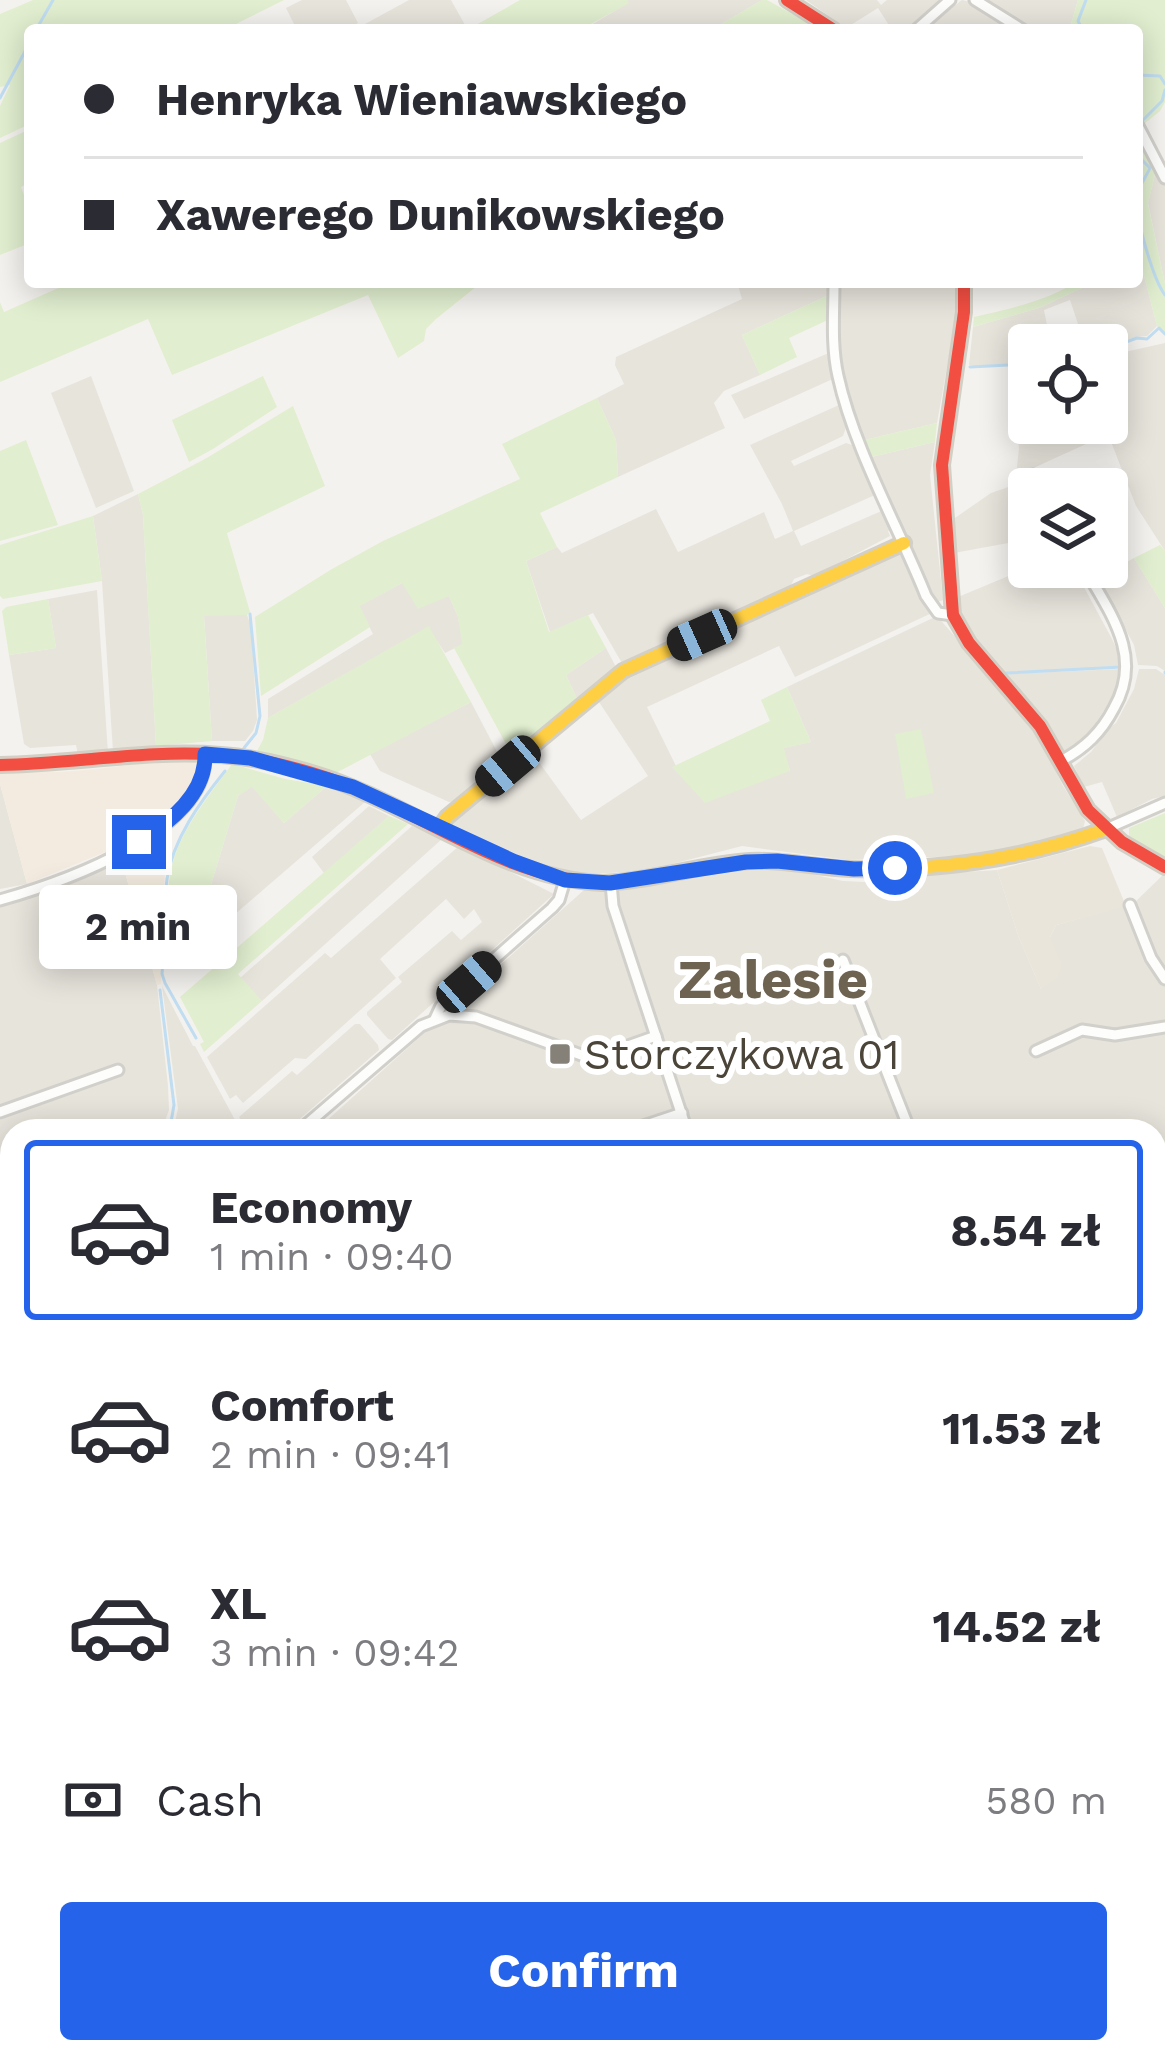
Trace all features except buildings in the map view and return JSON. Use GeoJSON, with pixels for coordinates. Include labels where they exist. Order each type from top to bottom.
{"type":"FeatureCollection","features":[{"type":"Feature","properties":{"kind":"street"},"geometry":{"type":"LineString","coordinates":[[787,0],[825,24]]}},
{"type":"Feature","properties":{"kind":"street"},"geometry":{"type":"LineString","coordinates":[[923,24],[950,0]]}},
{"type":"Feature","properties":{"kind":"street"},"geometry":{"type":"LineString","coordinates":[[975,0],[1013,24]]}},
{"type":"Feature","properties":{"kind":"street"},"geometry":{"type":"LineString","coordinates":[[1143,137],[1165,178]]}},
{"type":"Feature","properties":{"kind":"street"},"geometry":{"type":"LineString","coordinates":[[834,288],[838,379],[870,467],[931,605],[938,613],[953,615]]}},
{"type":"Feature","properties":{"kind":"street"},"geometry":{"type":"LineString","coordinates":[[964,288],[942,465],[953,615],[969,643],[1040,726],[1088,810],[1106,829],[1165,867]]}},
{"type":"Feature","properties":{"kind":"street"},"geometry":{"type":"LineString","coordinates":[[440,826],[622,671],[904,543]]}},
{"type":"Feature","properties":{"kind":"street"},"geometry":{"type":"LineString","coordinates":[[1060,761],[1080,750],[1104,726],[1127,673],[1120,636],[1095,588]]}},
{"type":"Feature","properties":{"kind":"street"},"geometry":{"type":"LineString","coordinates":[[0,765],[162,754],[250,758],[372,794],[513,861],[565,880],[610,883],[746,862],[854,869],[981,862],[1070,843],[1165,803]]}},
{"type":"Feature","properties":{"kind":"street"},"geometry":{"type":"LineString","coordinates":[[0,900],[84,871],[148,837],[198,788],[205,754]]}},
{"type":"Feature","properties":{"kind":"street"},"geometry":{"type":"LineString","coordinates":[[435,1018],[441,1006],[552,908],[565,880]]}},
{"type":"Feature","properties":{"kind":"street"},"geometry":{"type":"LineString","coordinates":[[610,883],[684,1119]]}},
{"type":"Feature","properties":{"kind":"street"},"geometry":{"type":"LineString","coordinates":[[1130,905],[1151,958],[1165,979]]}},
{"type":"Feature","properties":{"kind":"street"},"geometry":{"type":"LineString","coordinates":[[843,960],[905,1119]]}},
{"type":"Feature","properties":{"kind":"street"},"geometry":{"type":"LineString","coordinates":[[313,1119],[435,1018],[476,1017],[584,1056],[656,1036]]}},
{"type":"Feature","properties":{"kind":"street"},"geometry":{"type":"LineString","coordinates":[[1036,1051],[1082,1030],[1115,1035],[1165,1027]]}},
{"type":"Feature","properties":{"kind":"street"},"geometry":{"type":"LineString","coordinates":[[0,1112],[118,1070]]}},
{"type":"Feature","properties":{"kind":"street"},"geometry":{"type":"LineString","coordinates":[[664,1119],[682,1113]]}},
{"type":"Feature","properties":{"kind":"shaded area"},"geometry":{"type":"Polygon","coordinates":[[[302,0],[346,0],[358,23],[294,24],[286,8],[302,0]]]}},
{"type":"Feature","properties":{"kind":"shaded area"},"geometry":{"type":"Polygon","coordinates":[[[409,0],[451,0],[464,24],[365,24],[409,0]]]}},
{"type":"Feature","properties":{"kind":"shaded area"},"geometry":{"type":"Polygon","coordinates":[[[762,0],[721,24],[593,24],[628,3],[762,0]]]}},
{"type":"Feature","properties":{"kind":"shaded area"},"geometry":{"type":"Polygon","coordinates":[[[806,0],[877,0],[881,5],[887,0],[944,0],[916,24],[888,24],[878,8],[852,24],[840,24],[806,0]]]}},
{"type":"Feature","properties":{"kind":"shaded area"},"geometry":{"type":"Polygon","coordinates":[[[962,0],[978,4],[1007,24],[931,24],[962,0]]]}},
{"type":"Feature","properties":{"kind":"shaded area"},"geometry":{"type":"Polygon","coordinates":[[[982,0],[1078,0],[1071,24],[1018,24],[982,0]]]}},
{"type":"Feature","properties":{"kind":"shaded area"},"geometry":{"type":"Polygon","coordinates":[[[1157,166],[1165,183],[1165,284],[1148,203],[1157,166]]]}},
{"type":"Feature","properties":{"kind":"shaded area"},"geometry":{"type":"Polygon","coordinates":[[[1143,272],[1157,326],[1147,336],[1128,339],[1128,324],[1078,324],[1070,300],[1044,310],[1047,324],[1008,324],[1008,364],[985,367],[969,365],[973,327],[1039,308],[1082,288],[1143,288],[1143,272]]]}},
{"type":"Feature","properties":{"kind":"shaded area"},"geometry":{"type":"Polygon","coordinates":[[[739,288],[831,288],[831,294],[742,335],[760,375],[724,391],[714,403],[725,428],[618,477],[616,440],[597,398],[624,384],[616,357],[742,299],[739,288]]]}},
{"type":"Feature","properties":{"kind":"shaded area"},"geometry":{"type":"Polygon","coordinates":[[[837,288],[956,288],[937,423],[864,440],[848,401],[837,352],[837,288]]]}},
{"type":"Feature","properties":{"kind":"shaded area"},"geometry":{"type":"Polygon","coordinates":[[[1165,343],[1165,551],[1136,506],[1128,468],[1121,468],[1112,444],[1128,444],[1128,351],[1165,343]]]}},
{"type":"Feature","properties":{"kind":"shaded area"},"geometry":{"type":"Polygon","coordinates":[[[831,352],[835,378],[744,419],[731,395],[831,352]]]}},
{"type":"Feature","properties":{"kind":"shaded area"},"geometry":{"type":"Polygon","coordinates":[[[91,376],[134,491],[96,508],[51,393],[91,376]]]}},
{"type":"Feature","properties":{"kind":"shaded area"},"geometry":{"type":"Polygon","coordinates":[[[839,405],[847,425],[843,436],[791,461],[794,466],[846,443],[855,446],[875,495],[794,531],[801,546],[886,509],[895,528],[888,531],[890,536],[623,665],[593,613],[550,632],[526,561],[557,547],[562,553],[656,509],[678,552],[764,512],[775,539],[793,531],[750,445],[839,405]]]}},
{"type":"Feature","properties":{"kind":"shaded area"},"geometry":{"type":"Polygon","coordinates":[[[935,442],[930,475],[943,600],[935,603],[871,457],[935,442]]]}},
{"type":"Feature","properties":{"kind":"shaded area"},"geometry":{"type":"Polygon","coordinates":[[[1018,444],[1086,444],[1034,468],[1017,468],[1018,444]]]}},
{"type":"Feature","properties":{"kind":"shaded area"},"geometry":{"type":"Polygon","coordinates":[[[1008,487],[1008,543],[954,553],[952,520],[1008,487]]]}},
{"type":"Feature","properties":{"kind":"shaded area"},"geometry":{"type":"Polygon","coordinates":[[[138,494],[156,746],[113,752],[93,516],[138,494]]]}},
{"type":"Feature","properties":{"kind":"shaded area"},"geometry":{"type":"Polygon","coordinates":[[[904,549],[934,612],[795,677],[779,646],[647,707],[676,766],[790,771],[783,748],[811,742],[787,687],[937,616],[1024,716],[1085,821],[1083,829],[1051,842],[993,855],[848,860],[742,846],[645,871],[570,875],[527,862],[447,826],[533,754],[581,820],[648,776],[597,699],[628,675],[904,549]]]}},
{"type":"Feature","properties":{"kind":"shaded area"},"geometry":{"type":"Polygon","coordinates":[[[1134,558],[1165,608],[1165,671],[1138,665],[1134,645],[1103,588],[1128,588],[1128,561],[1134,558]]]}},
{"type":"Feature","properties":{"kind":"shaded area"},"geometry":{"type":"Polygon","coordinates":[[[1008,576],[1008,588],[1084,588],[1121,666],[1005,673],[978,645],[959,614],[958,597],[1008,576]]]}},
{"type":"Feature","properties":{"kind":"shaded area"},"geometry":{"type":"Polygon","coordinates":[[[402,583],[449,596],[463,644],[445,653],[428,627],[268,718],[268,699],[373,634],[359,606],[402,583]]]}},
{"type":"Feature","properties":{"kind":"shaded area"},"geometry":{"type":"Polygon","coordinates":[[[97,590],[108,753],[78,755],[76,745],[30,748],[24,744],[9,655],[56,648],[48,599],[97,590]]]}},
{"type":"Feature","properties":{"kind":"shaded area"},"geometry":{"type":"Polygon","coordinates":[[[204,615],[247,615],[251,626],[257,720],[245,741],[212,741],[204,615]]]}},
{"type":"Feature","properties":{"kind":"shaded area"},"geometry":{"type":"Polygon","coordinates":[[[606,648],[617,669],[578,701],[566,675],[606,648]]]}},
{"type":"Feature","properties":{"kind":"shaded area"},"geometry":{"type":"Polygon","coordinates":[[[1121,669],[1119,687],[1101,715],[1086,738],[1067,753],[1007,674],[1121,669]]]}},
{"type":"Feature","properties":{"kind":"shaded area"},"geometry":{"type":"Polygon","coordinates":[[[1139,669],[1156,669],[1165,675],[1165,796],[1117,817],[1102,782],[1084,787],[1074,766],[1116,723],[1139,669]]]}},
{"type":"Feature","properties":{"kind":"shaded area"},"geometry":{"type":"Polygon","coordinates":[[[471,702],[504,765],[461,801],[449,802],[380,771],[370,754],[471,702]]]}},
{"type":"Feature","properties":{"kind":"shaded area"},"geometry":{"type":"Polygon","coordinates":[[[196,756],[204,762],[199,777],[168,814],[115,848],[27,884],[0,771],[59,772],[196,756]]]}},
{"type":"Feature","properties":{"kind":"shaded area"},"geometry":{"type":"Polygon","coordinates":[[[0,784],[27,884],[0,889],[0,784]]]}},
{"type":"Feature","properties":{"kind":"shaded area"},"geometry":{"type":"Polygon","coordinates":[[[252,786],[284,823],[327,786],[365,802],[234,915],[210,888],[238,796],[252,786]]]}},
{"type":"Feature","properties":{"kind":"shaded area"},"geometry":{"type":"Polygon","coordinates":[[[369,806],[389,816],[324,873],[312,857],[369,806]]]}},
{"type":"Feature","properties":{"kind":"shaded area"},"geometry":{"type":"Polygon","coordinates":[[[412,826],[442,839],[262,1001],[240,978],[412,826]]]}},
{"type":"Feature","properties":{"kind":"shaded area"},"geometry":{"type":"Polygon","coordinates":[[[147,846],[165,872],[161,984],[157,985],[122,862],[147,846]]]}},
{"type":"Feature","properties":{"kind":"shaded area"},"geometry":{"type":"Polygon","coordinates":[[[459,846],[554,894],[388,1039],[367,1012],[402,982],[398,977],[452,931],[461,940],[482,922],[474,909],[464,919],[446,899],[380,959],[396,978],[306,1059],[295,1058],[243,1103],[236,1095],[230,1099],[207,1057],[325,953],[331,958],[459,846]]]}},
{"type":"Feature","properties":{"kind":"shaded area"},"geometry":{"type":"Polygon","coordinates":[[[1090,846],[1102,848],[1126,906],[1056,925],[1050,937],[1062,965],[1057,978],[1041,989],[997,870],[1090,846]]]}},
{"type":"Feature","properties":{"kind":"shaded area"},"geometry":{"type":"Polygon","coordinates":[[[122,862],[157,985],[168,1086],[166,1119],[0,1119],[0,907],[122,862]]]}},
{"type":"Feature","properties":{"kind":"shaded area"},"geometry":{"type":"Polygon","coordinates":[[[743,870],[793,870],[864,882],[997,870],[1041,989],[1056,925],[1134,903],[1165,873],[1165,1119],[328,1119],[584,890],[743,870]]]}},
{"type":"Feature","properties":{"kind":"shaded area"},"geometry":{"type":"Polygon","coordinates":[[[162,986],[235,1119],[176,1119],[162,986]]]}},
{"type":"Feature","properties":{"kind":"shaded area"},"geometry":{"type":"Polygon","coordinates":[[[355,1024],[378,1045],[379,1050],[300,1119],[240,1119],[292,1071],[297,1075],[355,1024]]]}},
{"type":"Feature","properties":{"kind":"green space"},"geometry":{"type":"Polygon","coordinates":[[[33,0],[284,0],[236,24],[24,24],[24,127],[0,138],[0,106],[10,85],[0,87],[0,14],[33,0]]]}},
{"type":"Feature","properties":{"kind":"green space"},"geometry":{"type":"Polygon","coordinates":[[[520,0],[629,3],[591,24],[478,24],[520,0]]]}},
{"type":"Feature","properties":{"kind":"green space"},"geometry":{"type":"Polygon","coordinates":[[[767,0],[810,24],[721,24],[767,0]]]}},
{"type":"Feature","properties":{"kind":"green space"},"geometry":{"type":"Polygon","coordinates":[[[1078,0],[1165,0],[1165,102],[1160,111],[1143,123],[1143,24],[1071,24],[1078,0]]]}},
{"type":"Feature","properties":{"kind":"green space"},"geometry":{"type":"Polygon","coordinates":[[[24,132],[24,245],[0,255],[0,143],[24,132]]]}},
{"type":"Feature","properties":{"kind":"green space"},"geometry":{"type":"Polygon","coordinates":[[[1143,142],[1157,166],[1148,204],[1165,284],[1165,335],[1157,326],[1143,272],[1143,142]]]}},
{"type":"Feature","properties":{"kind":"green space"},"geometry":{"type":"Polygon","coordinates":[[[58,288],[475,288],[426,329],[424,341],[398,358],[368,295],[172,375],[148,319],[0,382],[0,302],[4,312],[58,288]]]}},
{"type":"Feature","properties":{"kind":"green space"},"geometry":{"type":"Polygon","coordinates":[[[1082,288],[1039,308],[973,327],[974,317],[1082,288]]]}},
{"type":"Feature","properties":{"kind":"green space"},"geometry":{"type":"Polygon","coordinates":[[[831,294],[830,319],[789,338],[797,357],[760,375],[742,335],[831,294]]]}},
{"type":"Feature","properties":{"kind":"green space"},"geometry":{"type":"Polygon","coordinates":[[[263,376],[277,407],[189,462],[172,420],[263,376]]]}},
{"type":"Feature","properties":{"kind":"green space"},"geometry":{"type":"Polygon","coordinates":[[[597,398],[616,440],[618,477],[540,513],[557,547],[526,561],[549,632],[588,615],[606,648],[566,675],[578,701],[513,757],[454,648],[462,644],[449,596],[418,609],[402,583],[360,606],[370,627],[261,696],[255,617],[383,541],[520,479],[502,444],[597,398]]]}},
{"type":"Feature","properties":{"kind":"green space"},"geometry":{"type":"Polygon","coordinates":[[[293,406],[325,486],[227,533],[250,612],[204,616],[212,741],[156,746],[138,494],[293,406]]]}},
{"type":"Feature","properties":{"kind":"green space"},"geometry":{"type":"Polygon","coordinates":[[[937,423],[935,442],[871,457],[864,440],[937,423]]]}},
{"type":"Feature","properties":{"kind":"green space"},"geometry":{"type":"Polygon","coordinates":[[[26,440],[58,525],[0,541],[0,451],[26,440]]]}},
{"type":"Feature","properties":{"kind":"green space"},"geometry":{"type":"Polygon","coordinates":[[[93,516],[102,581],[0,596],[0,545],[93,516]]]}},
{"type":"Feature","properties":{"kind":"green space"},"geometry":{"type":"Polygon","coordinates":[[[1160,545],[1165,551],[1165,608],[1134,558],[1160,545]]]}},
{"type":"Feature","properties":{"kind":"green space"},"geometry":{"type":"Polygon","coordinates":[[[48,599],[56,648],[9,655],[2,611],[48,599]]]}},
{"type":"Feature","properties":{"kind":"green space"},"geometry":{"type":"Polygon","coordinates":[[[429,626],[471,702],[332,775],[257,751],[268,718],[429,626]]]}},
{"type":"Feature","properties":{"kind":"green space"},"geometry":{"type":"Polygon","coordinates":[[[787,687],[811,742],[784,748],[790,771],[705,803],[672,767],[770,721],[761,700],[787,687]]]}},
{"type":"Feature","properties":{"kind":"green space"},"geometry":{"type":"Polygon","coordinates":[[[921,729],[934,793],[906,799],[895,734],[921,729]]]}},
{"type":"Feature","properties":{"kind":"green space"},"geometry":{"type":"Polygon","coordinates":[[[232,764],[327,786],[284,823],[252,787],[238,796],[210,888],[165,927],[170,877],[181,841],[232,764]]]}},
{"type":"Feature","properties":{"kind":"green space"},"geometry":{"type":"Polygon","coordinates":[[[1165,813],[1165,857],[1129,837],[1129,828],[1165,813]]]}},
{"type":"Feature","properties":{"kind":"green space"},"geometry":{"type":"Polygon","coordinates":[[[389,816],[408,824],[238,974],[262,1001],[204,1052],[200,1044],[204,1042],[180,997],[389,816]]]}},
{"type":"Feature","properties":{"kind":"waterway"},"geometry":{"type":"LineString","coordinates":[[39,24],[53,0]]}},
{"type":"Feature","properties":{"kind":"waterway"},"geometry":{"type":"LineString","coordinates":[[1080,24],[1086,0]]}},
{"type":"Feature","properties":{"kind":"waterway"},"geometry":{"type":"LineString","coordinates":[[0,98],[24,53]]}},
{"type":"Feature","properties":{"kind":"waterway"},"geometry":{"type":"LineString","coordinates":[[1143,75],[1160,76],[1165,84]]}},
{"type":"Feature","properties":{"kind":"waterway"},"geometry":{"type":"LineString","coordinates":[[1143,120],[1162,101],[1165,90]]}},
{"type":"Feature","properties":{"kind":"waterway"},"geometry":{"type":"LineString","coordinates":[[1143,161],[1150,168],[1143,183]]}},
{"type":"Feature","properties":{"kind":"waterway"},"geometry":{"type":"LineString","coordinates":[[1143,234],[1165,295]]}},
{"type":"Feature","properties":{"kind":"waterway"},"geometry":{"type":"LineString","coordinates":[[1128,341],[1147,339],[1159,328],[1165,334]]}},
{"type":"Feature","properties":{"kind":"waterway"},"geometry":{"type":"LineString","coordinates":[[970,367],[1008,365]]}},
{"type":"Feature","properties":{"kind":"waterway"},"geometry":{"type":"LineString","coordinates":[[244,748],[256,733],[260,716],[250,614]]}},
{"type":"Feature","properties":{"kind":"waterway"},"geometry":{"type":"LineString","coordinates":[[1006,673],[1122,667]]}},
{"type":"Feature","properties":{"kind":"waterway"},"geometry":{"type":"LineString","coordinates":[[196,1038],[162,974],[167,879],[181,835],[225,771]]}},
{"type":"Feature","properties":{"kind":"waterway"},"geometry":{"type":"LineString","coordinates":[[160,990],[174,1105],[172,1119]]}},
{"type":"Feature","properties":{"kind":"traffic: slow"},"geometry":{"type":"LineString","coordinates":[[440,827],[623,671],[904,543]]}},
{"type":"Feature","properties":{"kind":"traffic: slow"},"geometry":{"type":"LineString","coordinates":[[603,883],[750,861],[851,869],[949,865],[1044,848],[1106,829]]}},
{"type":"Feature","properties":{"kind":"traffic: jam"},"geometry":{"type":"LineString","coordinates":[[787,0],[825,24]]}},
{"type":"Feature","properties":{"kind":"traffic: jam"},"geometry":{"type":"LineString","coordinates":[[964,288],[942,465],[953,615],[969,643],[1040,726],[1088,810],[1122,842],[1165,867]]}},
{"type":"Feature","properties":{"kind":"traffic: jam"},"geometry":{"type":"LineString","coordinates":[[0,765],[166,754],[267,761],[349,786],[527,868],[603,883]]}},
{"type":"Feature","properties":{"kind":"place","name":"Storczykowa 01"},"geometry":{"type":"Point","coordinates":[560,1054]}},
{"type":"Feature","properties":{"kind":"district","name":"Zalesie"},"geometry":{"type":"Point","coordinates":[773,979]}},
{"type":"Feature","properties":{"kind":"route"},"geometry":{"type":"LineString","coordinates":[[139,842],[198,788],[205,754],[250,758],[353,787],[565,880],[610,883],[746,862],[895,868]]}}]}
